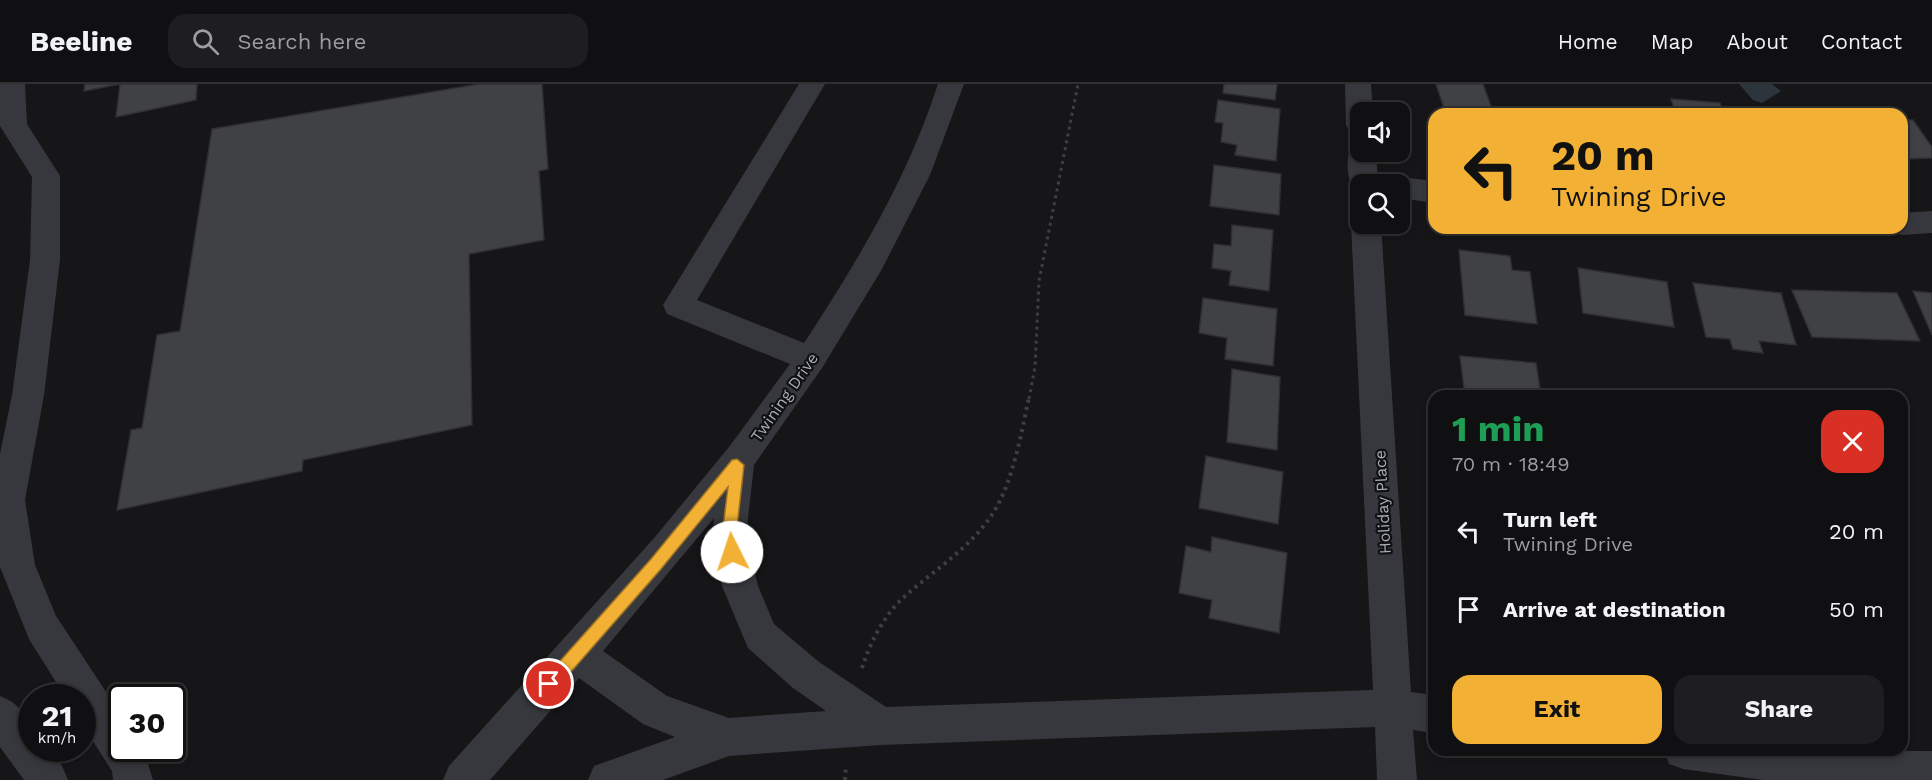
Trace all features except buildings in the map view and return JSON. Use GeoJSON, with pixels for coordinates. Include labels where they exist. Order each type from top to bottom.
{"type":"FeatureCollection","features":[{"type":"Feature","properties":{"kind":"street"},"geometry":{"type":"LineString","coordinates":[[811,358],[678,305],[772,154],[812,84]]}},
{"type":"Feature","properties":{"kind":"street","name":"Twining Drive"},"geometry":{"type":"LineString","coordinates":[[463,780],[656,564],[737,465],[841,315],[905,201],[951,84]]}},
{"type":"Feature","properties":{"kind":"street"},"geometry":{"type":"LineString","coordinates":[[1358,84],[1359,102]]}},
{"type":"Feature","properties":{"kind":"street"},"geometry":{"type":"LineString","coordinates":[[8,104],[13,125],[46,176],[45,260],[28,395],[8,500],[17,565],[42,627],[130,764],[133,780]]}},
{"type":"Feature","properties":{"kind":"street"},"geometry":{"type":"LineString","coordinates":[[1410,189],[1428,191]]}},
{"type":"Feature","properties":{"kind":"street"},"geometry":{"type":"LineString","coordinates":[[1908,224],[1932,222]]}},
{"type":"Feature","properties":{"kind":"street","name":"Holiday Place"},"geometry":{"type":"LineString","coordinates":[[1367,234],[1397,780]]}},
{"type":"Feature","properties":{"kind":"street"},"geometry":{"type":"LineString","coordinates":[[737,465],[729,536],[740,586],[761,636],[861,720]]}},
{"type":"Feature","properties":{"kind":"street"},"geometry":{"type":"LineString","coordinates":[[577,653],[613,682],[656,711],[729,736]]}},
{"type":"Feature","properties":{"kind":"street"},"geometry":{"type":"LineString","coordinates":[[608,780],[729,736],[861,720],[1393,708],[1428,713]]}},
{"type":"Feature","properties":{"kind":"street"},"geometry":{"type":"LineString","coordinates":[[0,714],[48,780]]}},
{"type":"Feature","properties":{"kind":"street"},"geometry":{"type":"LineString","coordinates":[[1726,756],[1900,771],[1932,771]]}},
{"type":"Feature","properties":{"kind":"path"},"geometry":{"type":"LineString","coordinates":[[844,780],[861,720],[870,644],[902,599],[959,554],[990,518],[1017,460],[1035,367],[1039,281],[1077,84]]}},
{"type":"Feature","properties":{"kind":"shaded area"},"geometry":{"type":"Polygon","coordinates":[[[1739,84],[1772,84],[1781,91],[1762,103],[1753,100],[1739,84]]]}},
{"type":"Feature","properties":{"kind":"route"},"geometry":{"type":"LineString","coordinates":[[549,684],[656,564],[737,465],[729,536],[732,552]]}}]}
